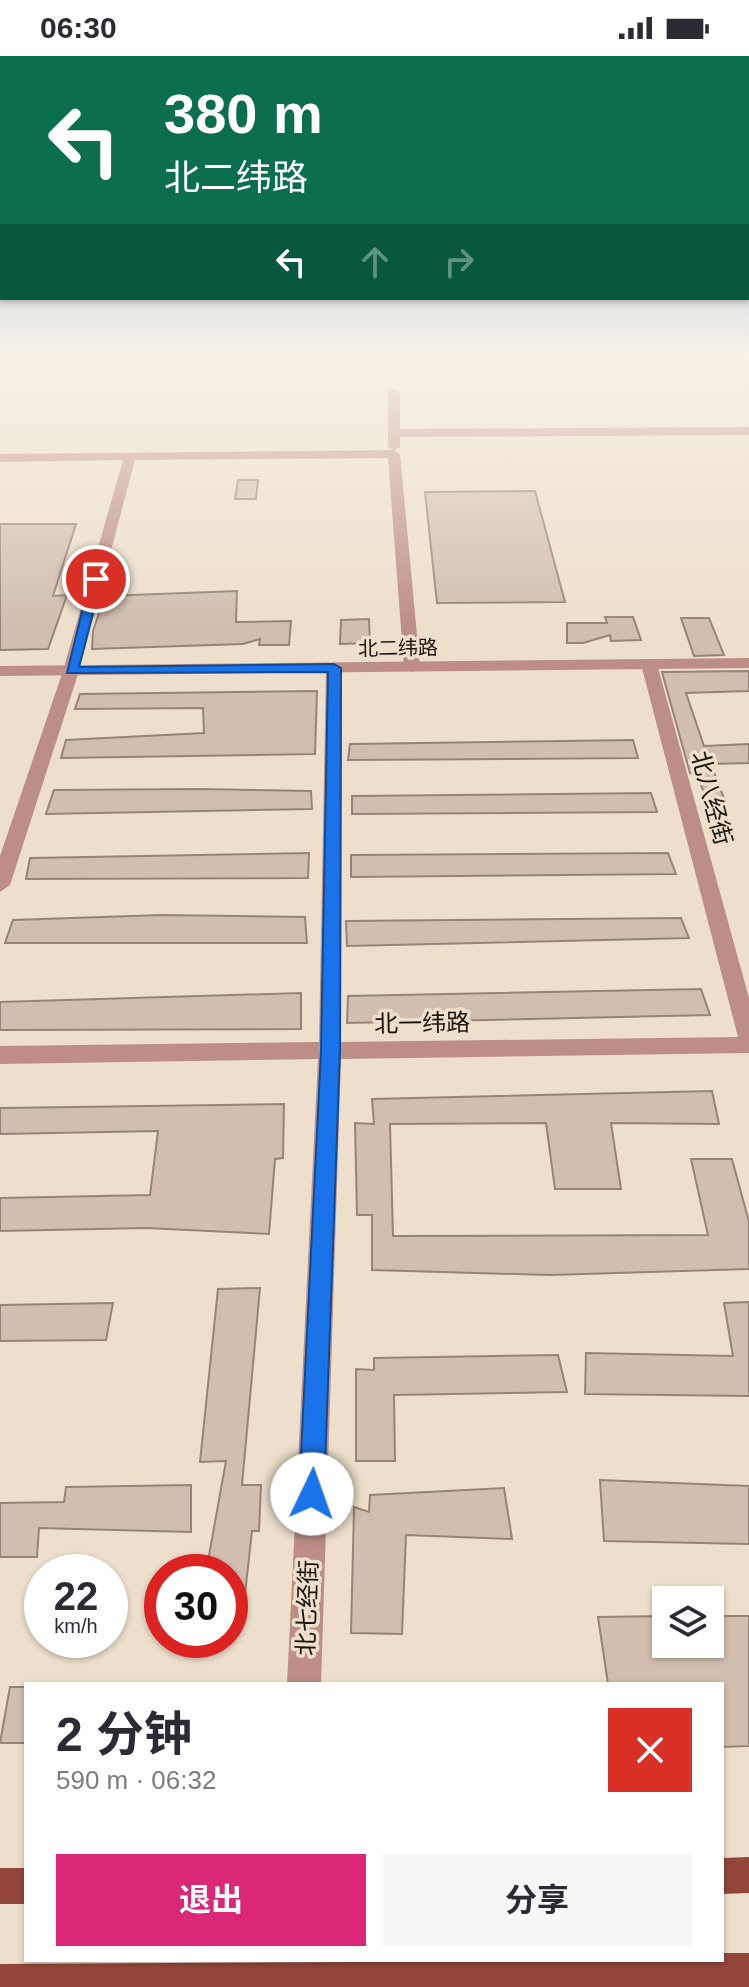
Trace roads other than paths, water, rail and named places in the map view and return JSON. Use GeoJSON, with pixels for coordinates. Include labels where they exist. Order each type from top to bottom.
{"type":"FeatureCollection","features":[{"type":"Feature","properties":{"kind":"main road"},"geometry":{"type":"LineString","coordinates":[[724,1876],[749,1875]]}},
{"type":"Feature","properties":{"kind":"main road"},"geometry":{"type":"LineString","coordinates":[[0,1886],[24,1886]]}},
{"type":"Feature","properties":{"kind":"main road"},"geometry":{"type":"LineString","coordinates":[[0,1983],[288,1983],[749,1972]]}},
{"type":"Feature","properties":{"kind":"street"},"geometry":{"type":"LineString","coordinates":[[394,445],[412,667]]}},
{"type":"Feature","properties":{"kind":"street"},"geometry":{"type":"LineString","coordinates":[[0,458],[394,454]]}},
{"type":"Feature","properties":{"kind":"street"},"geometry":{"type":"LineString","coordinates":[[0,885],[71,671],[130,457]]}},
{"type":"Feature","properties":{"kind":"street","name":"北二纬路"},"geometry":{"type":"LineString","coordinates":[[0,671],[749,663]]}},
{"type":"Feature","properties":{"kind":"street","name":"北八经街"},"geometry":{"type":"LineString","coordinates":[[649,664],[749,1038]]}},
{"type":"Feature","properties":{"kind":"street","name":"北七经街"},"geometry":{"type":"LineString","coordinates":[[304,1682],[330,1051],[334,668]]}},
{"type":"Feature","properties":{"kind":"street","name":"北一纬路"},"geometry":{"type":"LineString","coordinates":[[0,1055],[749,1045]]}}]}
